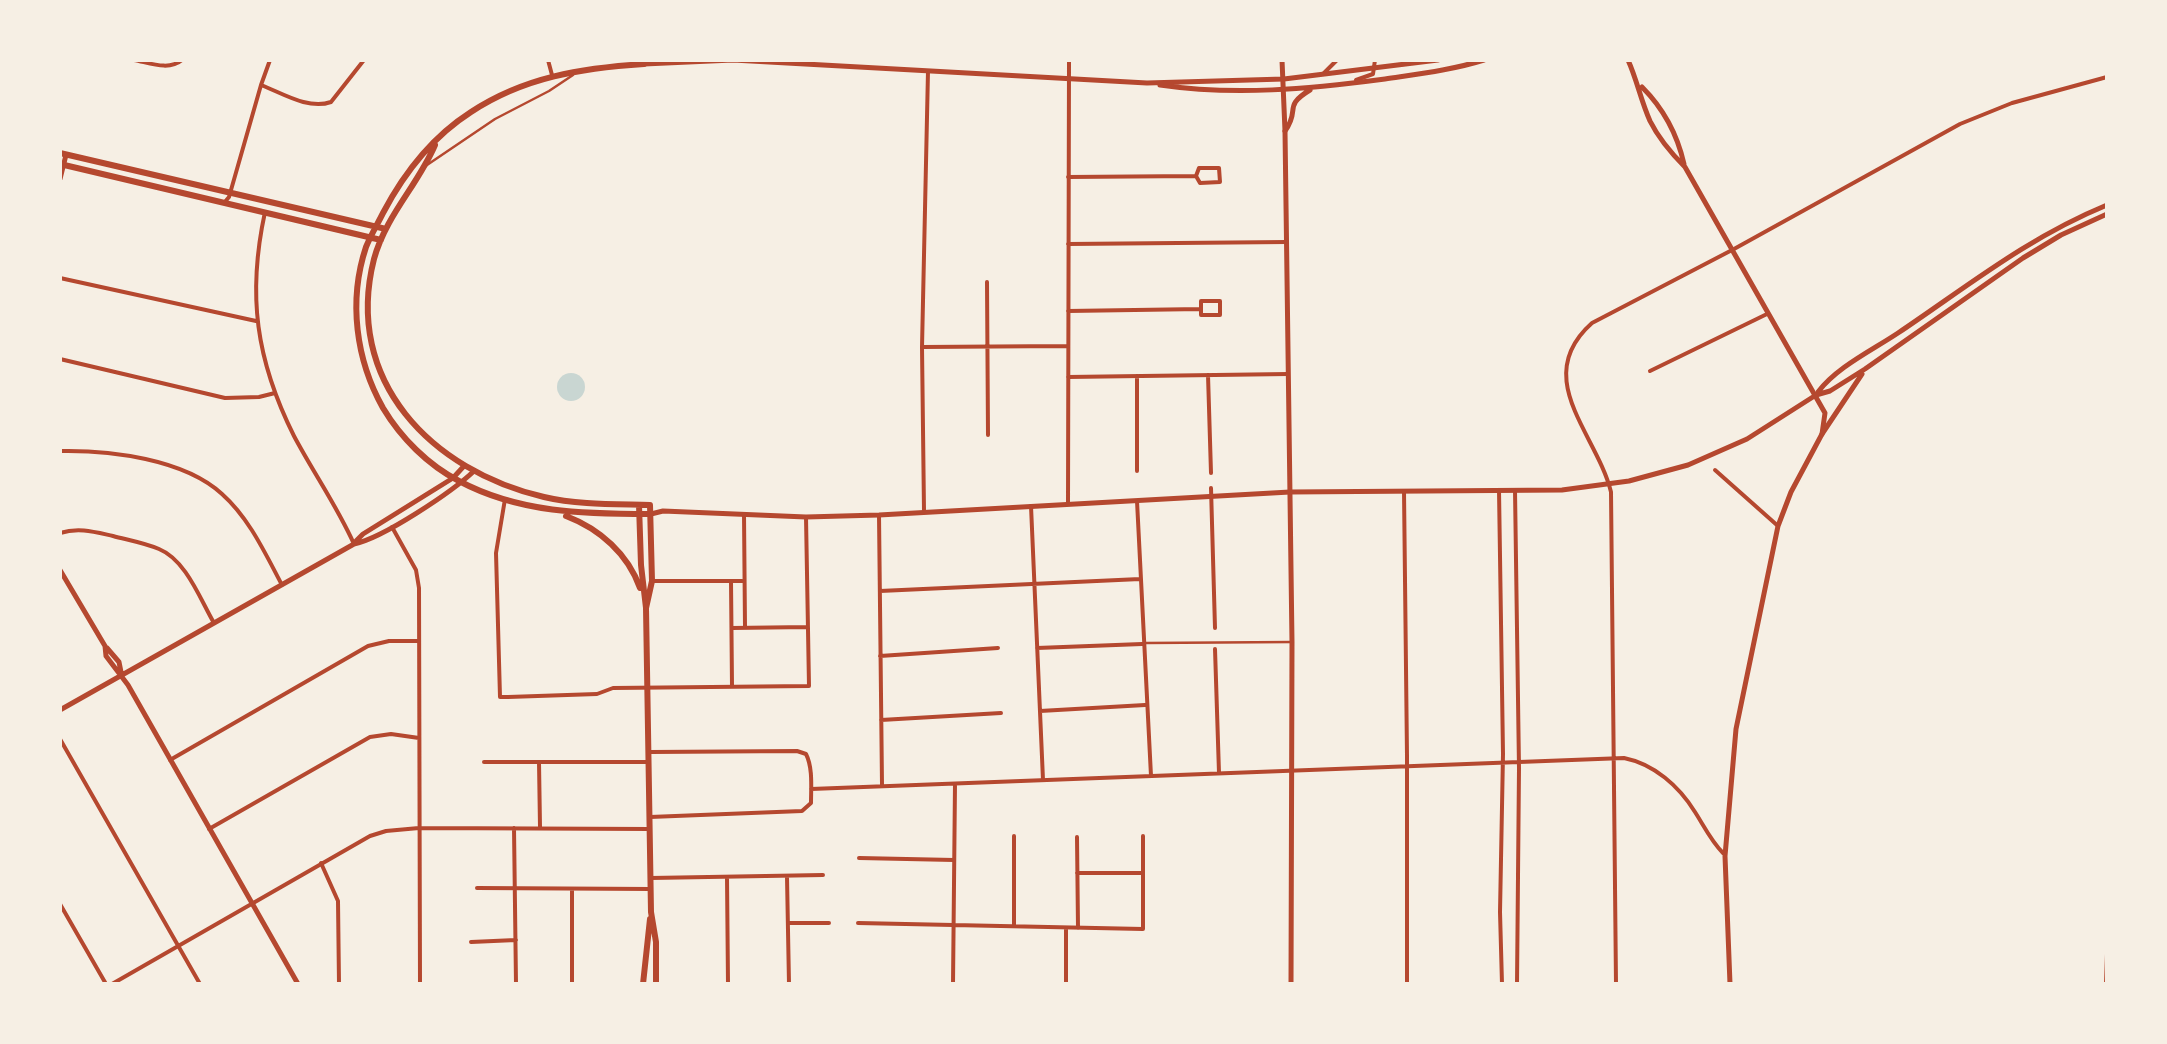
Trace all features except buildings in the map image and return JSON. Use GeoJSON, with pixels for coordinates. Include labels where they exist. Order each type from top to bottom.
{"type":"FeatureCollection","features":[{"type":"Feature","properties":{"kind":"main road"},"geometry":{"type":"LineString","coordinates":[[1282,60],[1292,642],[1292,984]]}},
{"type":"Feature","properties":{"kind":"main road"},"geometry":{"type":"LineString","coordinates":[[646,608],[623,556],[594,530],[556,512],[505,500],[462,483],[428,460],[397,429],[366,369],[358,330],[357,298],[370,237],[415,160],[460,120],[512,89],[552,75],[632,62],[876,64],[928,71],[1147,83],[1284,79],[1438,60]]}},
{"type":"Feature","properties":{"kind":"main road"},"geometry":{"type":"LineString","coordinates":[[1147,83],[1201,91],[1284,90],[1412,75],[1484,60]]}},
{"type":"Feature","properties":{"kind":"main road"},"geometry":{"type":"LineString","coordinates":[[1628,60],[1650,121],[1685,167],[1816,395],[1825,413],[1822,434]]}},
{"type":"Feature","properties":{"kind":"main road"},"geometry":{"type":"LineString","coordinates":[[1640,85],[1674,130],[1685,167]]}},
{"type":"Feature","properties":{"kind":"main road"},"geometry":{"type":"LineString","coordinates":[[1286,131],[1296,98],[1314,87]]}},
{"type":"Feature","properties":{"kind":"main road"},"geometry":{"type":"LineString","coordinates":[[436,142],[426,166],[386,229],[372,270],[368,306],[371,336],[393,397],[436,447],[474,471],[545,497],[639,510]]}},
{"type":"Feature","properties":{"kind":"main road"},"geometry":{"type":"LineString","coordinates":[[60,180],[63,154],[386,229]]}},
{"type":"Feature","properties":{"kind":"main road"},"geometry":{"type":"LineString","coordinates":[[62,165],[381,240]]}},
{"type":"Feature","properties":{"kind":"main road"},"geometry":{"type":"LineString","coordinates":[[1816,395],[1840,371],[1996,264],[2060,226],[2107,205]]}},
{"type":"Feature","properties":{"kind":"main road"},"geometry":{"type":"LineString","coordinates":[[556,512],[650,510],[806,517],[1137,501],[1211,492],[1562,490],[1609,485],[1709,457],[1765,428],[1866,369],[2023,258],[2107,214]]}},
{"type":"Feature","properties":{"kind":"main road"},"geometry":{"type":"LineString","coordinates":[[1730,984],[1725,856],[1736,729],[1778,526],[1822,434],[1866,369]]}},
{"type":"Feature","properties":{"kind":"main road"},"geometry":{"type":"LineString","coordinates":[[354,544],[453,478],[464,466]]}},
{"type":"Feature","properties":{"kind":"main road"},"geometry":{"type":"LineString","coordinates":[[60,710],[354,544],[368,540],[462,483],[474,471]]}},
{"type":"Feature","properties":{"kind":"main road"},"geometry":{"type":"LineString","coordinates":[[639,510],[646,608],[651,878],[642,984]]}},
{"type":"Feature","properties":{"kind":"main road"},"geometry":{"type":"LineString","coordinates":[[646,608],[652,581],[650,510]]}},
{"type":"Feature","properties":{"kind":"main road"},"geometry":{"type":"LineString","coordinates":[[60,570],[298,984]]}},
{"type":"Feature","properties":{"kind":"main road"},"geometry":{"type":"LineString","coordinates":[[651,912],[656,984]]}},
{"type":"Feature","properties":{"kind":"street"},"geometry":{"type":"LineString","coordinates":[[134,60],[164,66],[175,66],[182,60]]}},
{"type":"Feature","properties":{"kind":"street"},"geometry":{"type":"LineString","coordinates":[[224,202],[270,60]]}},
{"type":"Feature","properties":{"kind":"street"},"geometry":{"type":"LineString","coordinates":[[261,85],[307,104],[323,105],[331,102],[364,60]]}},
{"type":"Feature","properties":{"kind":"street"},"geometry":{"type":"LineString","coordinates":[[548,60],[552,75]]}},
{"type":"Feature","properties":{"kind":"street"},"geometry":{"type":"LineString","coordinates":[[1068,504],[1069,60]]}},
{"type":"Feature","properties":{"kind":"street"},"geometry":{"type":"LineString","coordinates":[[1321,76],[1337,60]]}},
{"type":"Feature","properties":{"kind":"street"},"geometry":{"type":"LineString","coordinates":[[1352,83],[1373,74],[1374,60]]}},
{"type":"Feature","properties":{"kind":"street"},"geometry":{"type":"LineString","coordinates":[[426,166],[495,119],[581,70]]}},
{"type":"Feature","properties":{"kind":"street"},"geometry":{"type":"LineString","coordinates":[[924,512],[922,346],[928,71]]}},
{"type":"Feature","properties":{"kind":"street"},"geometry":{"type":"LineString","coordinates":[[1616,984],[1609,485],[1569,398],[1566,371],[1572,347],[1592,323],[1960,124],[2107,76]]}},
{"type":"Feature","properties":{"kind":"street"},"geometry":{"type":"LineString","coordinates":[[1199,168],[1218,168],[1220,182],[1200,184],[1196,176],[1199,168]]}},
{"type":"Feature","properties":{"kind":"street"},"geometry":{"type":"LineString","coordinates":[[1068,177],[1196,176]]}},
{"type":"Feature","properties":{"kind":"street"},"geometry":{"type":"LineString","coordinates":[[265,212],[256,265],[256,321],[263,358],[295,436],[354,544]]}},
{"type":"Feature","properties":{"kind":"street"},"geometry":{"type":"LineString","coordinates":[[1068,244],[1287,242]]}},
{"type":"Feature","properties":{"kind":"street"},"geometry":{"type":"LineString","coordinates":[[60,278],[256,321]]}},
{"type":"Feature","properties":{"kind":"street"},"geometry":{"type":"LineString","coordinates":[[987,282],[988,434]]}},
{"type":"Feature","properties":{"kind":"street"},"geometry":{"type":"LineString","coordinates":[[1201,301],[1220,301],[1220,315],[1201,315],[1201,309],[1201,301]]}},
{"type":"Feature","properties":{"kind":"street"},"geometry":{"type":"LineString","coordinates":[[1068,311],[1201,309]]}},
{"type":"Feature","properties":{"kind":"street"},"geometry":{"type":"LineString","coordinates":[[1650,370],[1768,314]]}},
{"type":"Feature","properties":{"kind":"street"},"geometry":{"type":"LineString","coordinates":[[922,346],[1068,346]]}},
{"type":"Feature","properties":{"kind":"street"},"geometry":{"type":"LineString","coordinates":[[60,359],[225,398],[275,393]]}},
{"type":"Feature","properties":{"kind":"street"},"geometry":{"type":"LineString","coordinates":[[1068,377],[1288,374]]}},
{"type":"Feature","properties":{"kind":"street"},"geometry":{"type":"LineString","coordinates":[[1208,375],[1211,473]]}},
{"type":"Feature","properties":{"kind":"street"},"geometry":{"type":"LineString","coordinates":[[1137,376],[1137,471]]}},
{"type":"Feature","properties":{"kind":"street"},"geometry":{"type":"LineString","coordinates":[[60,452],[88,451],[141,459],[184,471],[209,484],[240,514],[282,584]]}},
{"type":"Feature","properties":{"kind":"street"},"geometry":{"type":"LineString","coordinates":[[1716,470],[1778,526]]}},
{"type":"Feature","properties":{"kind":"street"},"geometry":{"type":"LineString","coordinates":[[1499,490],[1502,984]]}},
{"type":"Feature","properties":{"kind":"street"},"geometry":{"type":"LineString","coordinates":[[1515,490],[1518,984]]}},
{"type":"Feature","properties":{"kind":"street"},"geometry":{"type":"LineString","coordinates":[[1404,491],[1406,984]]}},
{"type":"Feature","properties":{"kind":"street"},"geometry":{"type":"LineString","coordinates":[[1211,492],[1215,628]]}},
{"type":"Feature","properties":{"kind":"street"},"geometry":{"type":"LineString","coordinates":[[505,500],[496,553],[500,697],[597,694],[613,688],[808,686],[806,517]]}},
{"type":"Feature","properties":{"kind":"street"},"geometry":{"type":"LineString","coordinates":[[1137,501],[1151,776]]}},
{"type":"Feature","properties":{"kind":"street"},"geometry":{"type":"LineString","coordinates":[[1030,506],[1043,780]]}},
{"type":"Feature","properties":{"kind":"street"},"geometry":{"type":"LineString","coordinates":[[744,514],[745,628]]}},
{"type":"Feature","properties":{"kind":"street"},"geometry":{"type":"LineString","coordinates":[[879,515],[882,786]]}},
{"type":"Feature","properties":{"kind":"street"},"geometry":{"type":"LineString","coordinates":[[392,526],[418,577],[420,984]]}},
{"type":"Feature","properties":{"kind":"street"},"geometry":{"type":"LineString","coordinates":[[60,533],[82,529],[158,548],[184,570],[214,623]]}},
{"type":"Feature","properties":{"kind":"street"},"geometry":{"type":"LineString","coordinates":[[880,590],[1141,579]]}},
{"type":"Feature","properties":{"kind":"street"},"geometry":{"type":"LineString","coordinates":[[731,580],[732,687]]}},
{"type":"Feature","properties":{"kind":"street"},"geometry":{"type":"LineString","coordinates":[[652,581],[744,580]]}},
{"type":"Feature","properties":{"kind":"street"},"geometry":{"type":"LineString","coordinates":[[732,628],[808,627]]}},
{"type":"Feature","properties":{"kind":"street"},"geometry":{"type":"LineString","coordinates":[[170,760],[368,646],[388,641],[419,641]]}},
{"type":"Feature","properties":{"kind":"street"},"geometry":{"type":"LineString","coordinates":[[1037,648],[1292,642]]}},
{"type":"Feature","properties":{"kind":"street"},"geometry":{"type":"LineString","coordinates":[[880,656],[998,648]]}},
{"type":"Feature","properties":{"kind":"street"},"geometry":{"type":"LineString","coordinates":[[1216,649],[1219,774]]}},
{"type":"Feature","properties":{"kind":"street"},"geometry":{"type":"LineString","coordinates":[[1040,711],[1147,705]]}},
{"type":"Feature","properties":{"kind":"street"},"geometry":{"type":"LineString","coordinates":[[881,720],[1001,713]]}},
{"type":"Feature","properties":{"kind":"street"},"geometry":{"type":"LineString","coordinates":[[209,829],[370,737],[391,734],[419,738]]}},
{"type":"Feature","properties":{"kind":"street"},"geometry":{"type":"LineString","coordinates":[[60,740],[200,984]]}},
{"type":"Feature","properties":{"kind":"street"},"geometry":{"type":"LineString","coordinates":[[649,752],[798,751],[810,760],[811,789],[811,803],[802,812],[650,817]]}},
{"type":"Feature","properties":{"kind":"street"},"geometry":{"type":"LineString","coordinates":[[811,789],[1614,758],[1635,761],[1663,776],[1689,802],[1725,856]]}},
{"type":"Feature","properties":{"kind":"street"},"geometry":{"type":"LineString","coordinates":[[484,762],[649,762]]}},
{"type":"Feature","properties":{"kind":"street"},"geometry":{"type":"LineString","coordinates":[[539,762],[540,827]]}},
{"type":"Feature","properties":{"kind":"street"},"geometry":{"type":"LineString","coordinates":[[953,984],[955,784]]}},
{"type":"Feature","properties":{"kind":"street"},"geometry":{"type":"LineString","coordinates":[[514,828],[516,984]]}},
{"type":"Feature","properties":{"kind":"street"},"geometry":{"type":"LineString","coordinates":[[60,904],[109,984],[321,863],[386,831],[650,828]]}},
{"type":"Feature","properties":{"kind":"street"},"geometry":{"type":"LineString","coordinates":[[1014,836],[1014,926]]}},
{"type":"Feature","properties":{"kind":"street"},"geometry":{"type":"LineString","coordinates":[[1077,836],[1078,928]]}},
{"type":"Feature","properties":{"kind":"street"},"geometry":{"type":"LineString","coordinates":[[858,923],[1143,929],[1142,836]]}},
{"type":"Feature","properties":{"kind":"street"},"geometry":{"type":"LineString","coordinates":[[859,858],[954,860]]}},
{"type":"Feature","properties":{"kind":"street"},"geometry":{"type":"LineString","coordinates":[[321,863],[338,902],[339,984]]}},
{"type":"Feature","properties":{"kind":"street"},"geometry":{"type":"LineString","coordinates":[[1077,873],[1142,873]]}},
{"type":"Feature","properties":{"kind":"street"},"geometry":{"type":"LineString","coordinates":[[651,878],[823,876]]}},
{"type":"Feature","properties":{"kind":"street"},"geometry":{"type":"LineString","coordinates":[[727,877],[728,984]]}},
{"type":"Feature","properties":{"kind":"street"},"geometry":{"type":"LineString","coordinates":[[788,877],[789,984]]}},
{"type":"Feature","properties":{"kind":"street"},"geometry":{"type":"LineString","coordinates":[[477,888],[651,889]]}},
{"type":"Feature","properties":{"kind":"street"},"geometry":{"type":"LineString","coordinates":[[572,890],[572,984]]}},
{"type":"Feature","properties":{"kind":"street"},"geometry":{"type":"LineString","coordinates":[[788,922],[829,923]]}},
{"type":"Feature","properties":{"kind":"street"},"geometry":{"type":"LineString","coordinates":[[1066,928],[1066,984]]}},
{"type":"Feature","properties":{"kind":"street"},"geometry":{"type":"LineString","coordinates":[[471,942],[516,940]]}},
{"type":"Feature","properties":{"kind":"street"},"geometry":{"type":"LineString","coordinates":[[2106,984],[2107,954]]}},
{"type":"Feature","properties":{"kind":"shaded area"},"geometry":{"type":"Polygon","coordinates":[[[571,373],[581,377],[585,387],[581,397],[571,401],[561,397],[557,387],[561,377],[571,373]]]}}]}
